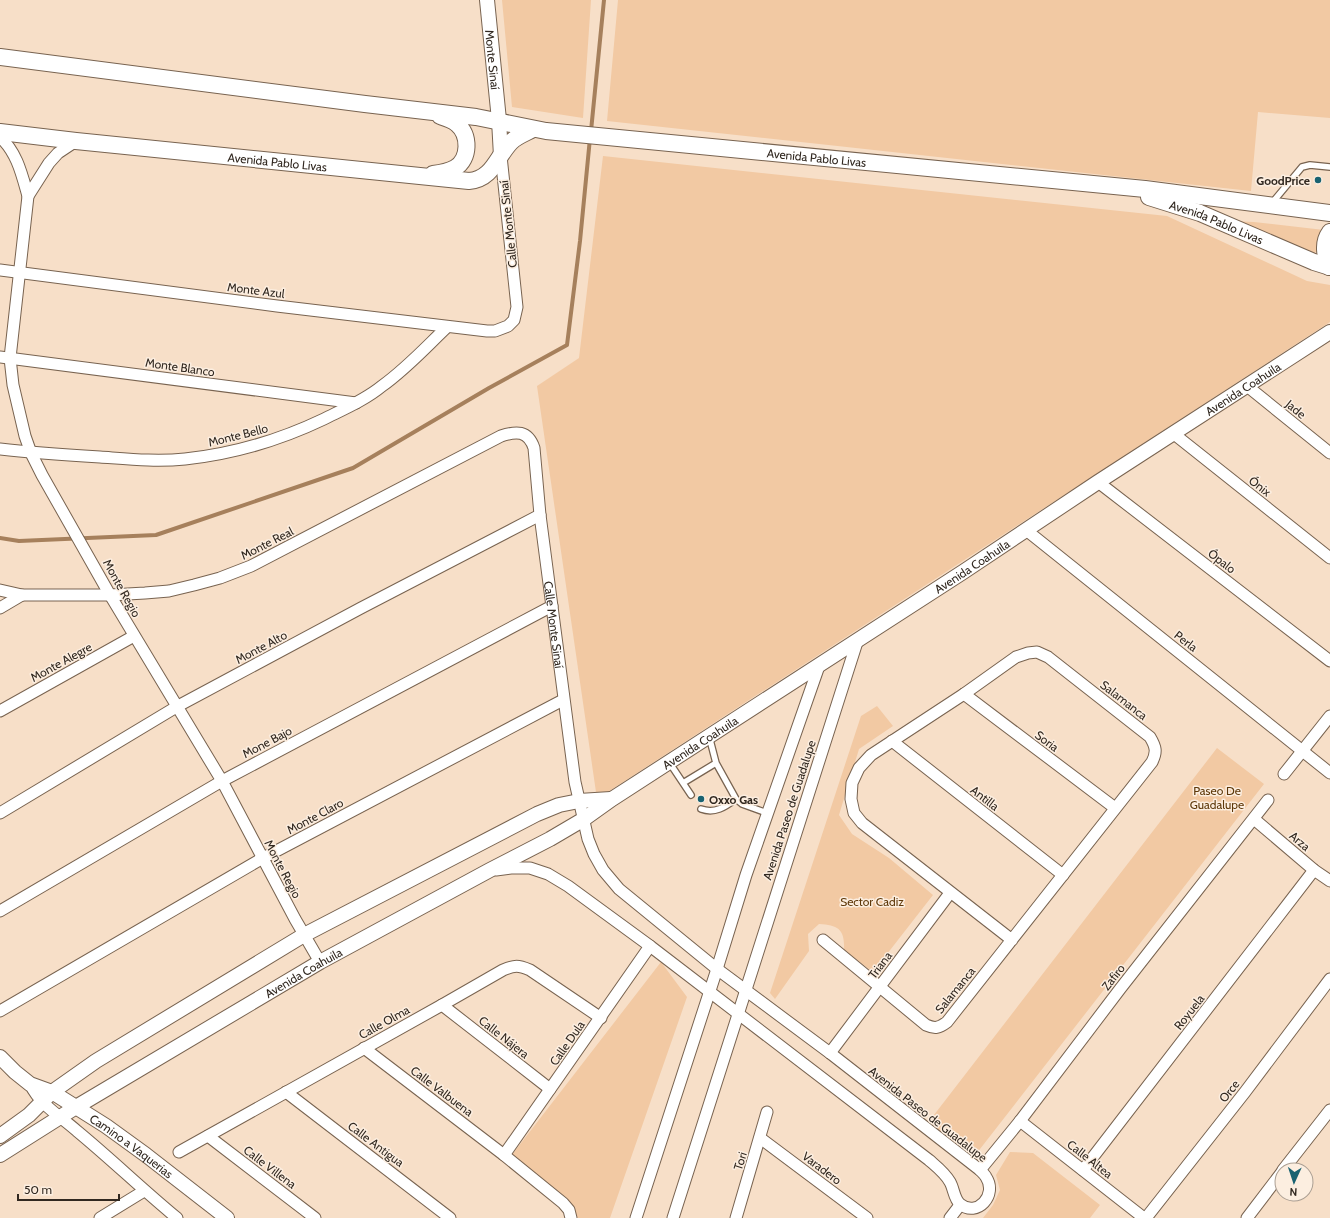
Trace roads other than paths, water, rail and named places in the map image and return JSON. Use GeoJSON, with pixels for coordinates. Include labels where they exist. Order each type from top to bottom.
{"type":"FeatureCollection","features":[{"type":"Feature","properties":{"kind":"main road","name":"Avenida Pablo Livas"},"geometry":{"type":"LineString","coordinates":[[0,58],[499,120],[540,130],[1099,184],[1330,213]]}},
{"type":"Feature","properties":{"kind":"main road"},"geometry":{"type":"LineString","coordinates":[[418,176],[440,174],[456,168],[462,162],[467,148],[467,140],[459,125],[428,111]]}},
{"type":"Feature","properties":{"kind":"main road","name":"Avenida Pablo Livas"},"geometry":{"type":"LineString","coordinates":[[0,132],[76,142],[461,181],[476,181],[486,175],[508,145],[515,139],[540,130]]}},
{"type":"Feature","properties":{"kind":"main road","name":"Avenida Pablo Livas"},"geometry":{"type":"LineString","coordinates":[[1099,184],[1170,203],[1200,213],[1329,267]]}},
{"type":"Feature","properties":{"kind":"main road"},"geometry":{"type":"LineString","coordinates":[[1329,267],[1325,253],[1325,246],[1326,239],[1330,232]]}},
{"type":"Feature","properties":{"kind":"street","name":"Monte Sinaí"},"geometry":{"type":"LineString","coordinates":[[487,0],[499,120]]}},
{"type":"Feature","properties":{"kind":"street","name":"Calle Monte Sinaí"},"geometry":{"type":"LineString","coordinates":[[499,120],[501,156],[517,297],[516,314],[514,320],[508,326]]}},
{"type":"Feature","properties":{"kind":"street","name":"Monte Regio"},"geometry":{"type":"LineString","coordinates":[[0,137],[12,150],[28,196]]}},
{"type":"Feature","properties":{"kind":"street","name":"Monte Regio"},"geometry":{"type":"LineString","coordinates":[[76,142],[58,153],[40,176],[28,196],[5,357],[25,436],[31,453],[42,475],[110,596],[178,706],[222,781],[304,935],[320,962]]}},
{"type":"Feature","properties":{"kind":"street","name":"Monte Azul"},"geometry":{"type":"LineString","coordinates":[[0,270],[447,327],[495,331],[508,326]]}},
{"type":"Feature","properties":{"kind":"street","name":"Monte Bello"},"geometry":{"type":"LineString","coordinates":[[0,449],[31,453],[149,461],[208,456],[242,449],[274,440],[305,428],[356,403],[382,387],[400,372],[447,327]]}},
{"type":"Feature","properties":{"kind":"street","name":"Avenida Coahuila"},"geometry":{"type":"LineString","coordinates":[[0,1155],[76,1106],[320,962],[550,839],[584,819],[669,761],[818,666],[1098,482],[1329,334]]}},
{"type":"Feature","properties":{"kind":"street","name":"Monte Blanco"},"geometry":{"type":"LineString","coordinates":[[5,357],[356,403]]}},
{"type":"Feature","properties":{"kind":"street","name":"Jade"},"geometry":{"type":"LineString","coordinates":[[1247,386],[1330,453]]}},
{"type":"Feature","properties":{"kind":"street","name":"Monte Real"},"geometry":{"type":"LineString","coordinates":[[0,590],[22,595],[110,596],[169,591],[220,578],[251,566],[501,436],[515,433],[523,434]]}},
{"type":"Feature","properties":{"kind":"street","name":"Calle Monte Sinaí"},"geometry":{"type":"LineString","coordinates":[[523,434],[530,438],[534,448],[540,515],[574,782],[584,819]]}},
{"type":"Feature","properties":{"kind":"street","name":"Ónix"},"geometry":{"type":"LineString","coordinates":[[1174,434],[1330,558]]}},
{"type":"Feature","properties":{"kind":"street","name":"Ópalo"},"geometry":{"type":"LineString","coordinates":[[1098,482],[1330,661]]}},
{"type":"Feature","properties":{"kind":"street","name":"Monte Alto"},"geometry":{"type":"LineString","coordinates":[[0,812],[178,706],[361,608],[540,515]]}},
{"type":"Feature","properties":{"kind":"street","name":"Perla"},"geometry":{"type":"LineString","coordinates":[[1026,530],[1330,773]]}},
{"type":"Feature","properties":{"kind":"street"},"geometry":{"type":"LineString","coordinates":[[0,608],[22,595]]}},
{"type":"Feature","properties":{"kind":"street","name":"Mone Bajo"},"geometry":{"type":"LineString","coordinates":[[0,911],[222,781],[386,692],[552,606]]}},
{"type":"Feature","properties":{"kind":"street","name":"Monte Alegre"},"geometry":{"type":"LineString","coordinates":[[0,711],[134,636]]}},
{"type":"Feature","properties":{"kind":"street","name":"Avenida Paseo de Guadalupe"},"geometry":{"type":"LineString","coordinates":[[673,1218],[858,639]]}},
{"type":"Feature","properties":{"kind":"street","name":"Salamanca"},"geometry":{"type":"LineString","coordinates":[[879,988],[926,1025],[932,1028],[940,1027],[947,1022],[1012,940],[1115,808],[1152,762],[1156,753],[1155,745],[1150,738],[1048,657],[1037,652],[1016,657],[964,694],[892,740],[871,755],[859,768],[852,783],[851,799],[854,813],[862,823],[1012,940]]}},
{"type":"Feature","properties":{"kind":"street","name":"Avenida Paseo de Guadalupe"},"geometry":{"type":"LineString","coordinates":[[636,1218],[767,813],[818,666]]}},
{"type":"Feature","properties":{"kind":"street","name":"Soria"},"geometry":{"type":"LineString","coordinates":[[964,694],[1115,808]]}},
{"type":"Feature","properties":{"kind":"street","name":"Monte Claro"},"geometry":{"type":"LineString","coordinates":[[0,1011],[263,858],[563,700]]}},
{"type":"Feature","properties":{"kind":"street"},"geometry":{"type":"LineString","coordinates":[[1284,774],[1330,716]]}},
{"type":"Feature","properties":{"kind":"street","name":"Antilla"},"geometry":{"type":"LineString","coordinates":[[892,740],[1063,875]]}},
{"type":"Feature","properties":{"kind":"street"},"geometry":{"type":"LineString","coordinates":[[0,1136],[29,1116],[52,1092],[96,1061],[304,935],[537,814],[559,805],[579,801],[612,799]]}},
{"type":"Feature","properties":{"kind":"street","name":"Zafiro"},"geometry":{"type":"LineString","coordinates":[[980,1170],[1020,1121],[1120,989],[1268,800]]}},
{"type":"Feature","properties":{"kind":"street","name":"Arza"},"geometry":{"type":"LineString","coordinates":[[1254,818],[1330,882]]}},
{"type":"Feature","properties":{"kind":"street","name":"Avenida Paseo de Guadalupe"},"geometry":{"type":"LineString","coordinates":[[584,819],[594,854],[603,870],[619,889],[717,969],[830,1053],[987,1177],[990,1187],[989,1197],[984,1204],[978,1208],[968,1209],[960,1205]]}},
{"type":"Feature","properties":{"kind":"street"},"geometry":{"type":"LineString","coordinates":[[490,870],[530,868],[548,874],[568,886],[710,991],[929,1160],[945,1174],[960,1205],[950,1218]]}},
{"type":"Feature","properties":{"kind":"street","name":"Royuela"},"geometry":{"type":"LineString","coordinates":[[1083,1170],[1314,870]]}},
{"type":"Feature","properties":{"kind":"street","name":"Triana"},"geometry":{"type":"LineString","coordinates":[[830,1053],[950,892]]}},
{"type":"Feature","properties":{"kind":"street"},"geometry":{"type":"LineString","coordinates":[[823,940],[879,988]]}},
{"type":"Feature","properties":{"kind":"street","name":"Calle Dula"},"geometry":{"type":"LineString","coordinates":[[504,1155],[650,946]]}},
{"type":"Feature","properties":{"kind":"street","name":"Calle Olma"},"geometry":{"type":"LineString","coordinates":[[178,1152],[512,966],[520,966],[530,970],[601,1018]]}},
{"type":"Feature","properties":{"kind":"street","name":"Orce"},"geometry":{"type":"LineString","coordinates":[[1145,1218],[1245,1092],[1330,979]]}},
{"type":"Feature","properties":{"kind":"street","name":"Calle Nájera"},"geometry":{"type":"LineString","coordinates":[[442,1005],[550,1089]]}},
{"type":"Feature","properties":{"kind":"street","name":"Calle Valbuena"},"geometry":{"type":"LineString","coordinates":[[364,1048],[504,1155],[563,1203],[569,1210],[571,1218]]}},
{"type":"Feature","properties":{"kind":"street","name":"Camino a Vaquerias"},"geometry":{"type":"LineString","coordinates":[[0,1057],[30,1084],[52,1092],[76,1106],[146,1154],[227,1218]]}},
{"type":"Feature","properties":{"kind":"street"},"geometry":{"type":"LineString","coordinates":[[30,1084],[41,1102],[82,1135],[144,1191],[177,1218]]}},
{"type":"Feature","properties":{"kind":"street","name":"Calle Antigua"},"geometry":{"type":"LineString","coordinates":[[286,1092],[450,1218]]}},
{"type":"Feature","properties":{"kind":"street"},"geometry":{"type":"LineString","coordinates":[[1290,1162],[1330,1110]]}},
{"type":"Feature","properties":{"kind":"street","name":"Tori"},"geometry":{"type":"LineString","coordinates":[[737,1218],[767,1112]]}},
{"type":"Feature","properties":{"kind":"street","name":"Calle Altea"},"geometry":{"type":"LineString","coordinates":[[1020,1121],[1145,1218]]}},
{"type":"Feature","properties":{"kind":"street","name":"Calle Villena"},"geometry":{"type":"LineString","coordinates":[[208,1136],[315,1218]]}},
{"type":"Feature","properties":{"kind":"street","name":"Varadero"},"geometry":{"type":"LineString","coordinates":[[760,1138],[867,1218]]}},
{"type":"Feature","properties":{"kind":"street"},"geometry":{"type":"LineString","coordinates":[[1247,1218],[1274,1183]]}},
{"type":"Feature","properties":{"kind":"street"},"geometry":{"type":"LineString","coordinates":[[100,1218],[144,1191]]}},
{"type":"Feature","properties":{"kind":"lane"},"geometry":{"type":"LineString","coordinates":[[1271,205],[1302,167],[1310,165],[1330,167]]}},
{"type":"Feature","properties":{"kind":"lane"},"geometry":{"type":"LineString","coordinates":[[709,736],[716,763],[736,800],[742,804],[767,813]]}},
{"type":"Feature","properties":{"kind":"lane"},"geometry":{"type":"LineString","coordinates":[[669,761],[691,795]]}},
{"type":"Feature","properties":{"kind":"lane"},"geometry":{"type":"LineString","coordinates":[[683,783],[716,763]]}},
{"type":"Feature","properties":{"kind":"lane"},"geometry":{"type":"LineString","coordinates":[[702,809],[708,811],[722,809],[736,800]]}},
{"type":"Feature","properties":{"kind":"waterway"},"geometry":{"type":"LineString","coordinates":[[591,131],[604,0]]}},
{"type":"Feature","properties":{"kind":"waterway"},"geometry":{"type":"LineString","coordinates":[[0,538],[19,541],[156,535],[353,468],[489,388],[567,345],[580,241],[590,138]]}},
{"type":"Feature","properties":{"kind":"place","name":"GoodPrice"},"geometry":{"type":"Point","coordinates":[1318,180]}},
{"type":"Feature","properties":{"kind":"place","name":"Oxxo Gas"},"geometry":{"type":"Point","coordinates":[701,799]}},
{"type":"Feature","properties":{"kind":"park label","name":"Paseo De Guadalupe"},"geometry":{"type":"Point","coordinates":[1217,797]}},
{"type":"Feature","properties":{"kind":"park label","name":"Sector Cadiz"},"geometry":{"type":"Point","coordinates":[872,901]}}]}
